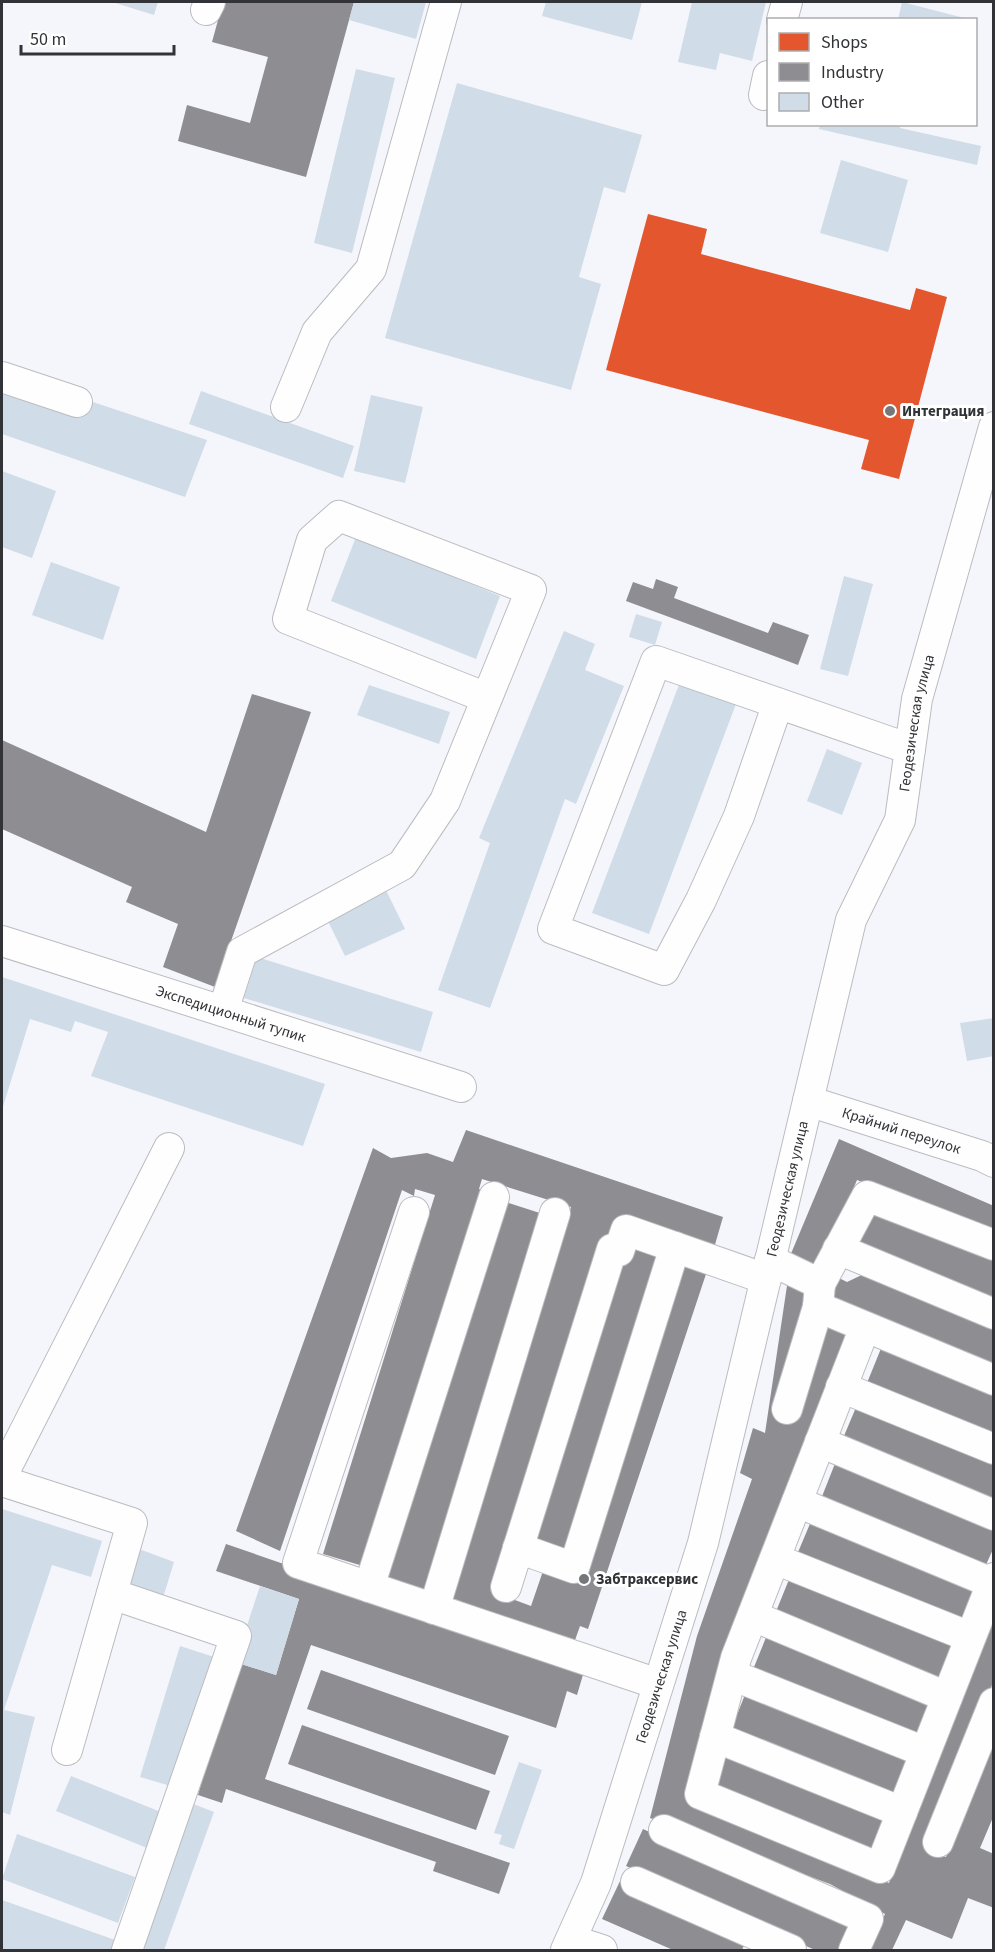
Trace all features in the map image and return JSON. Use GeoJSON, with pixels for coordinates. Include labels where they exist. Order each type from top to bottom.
{"type":"FeatureCollection","features":[{"type":"Feature","properties":{"kind":"street"},"geometry":{"type":"LineString","coordinates":[[286,407],[317,332],[371,269],[446,2]]}},
{"type":"Feature","properties":{"kind":"street"},"geometry":{"type":"LineString","coordinates":[[783,18],[787,2]]}},
{"type":"Feature","properties":{"kind":"street"},"geometry":{"type":"LineString","coordinates":[[2,377],[77,402]]}},
{"type":"Feature","properties":{"kind":"street","name":"Геодезическая улица"},"geometry":{"type":"LineString","coordinates":[[568,1945],[596,1883],[703,1543],[851,920],[900,820],[917,699],[986,480],[992,434]]}},
{"type":"Feature","properties":{"kind":"street"},"geometry":{"type":"LineString","coordinates":[[223,1011],[242,952],[402,865],[445,801],[487,698],[531,590],[339,516],[312,540],[288,619],[487,698]]}},
{"type":"Feature","properties":{"kind":"street"},"geometry":{"type":"LineString","coordinates":[[778,703],[739,816],[701,900],[664,970],[553,929],[656,661],[778,703],[910,749]]}},
{"type":"Feature","properties":{"kind":"street","name":"Экспедиционный тупик"},"geometry":{"type":"LineString","coordinates":[[2,941],[461,1087]]}},
{"type":"Feature","properties":{"kind":"street","name":"Крайний переулок"},"geometry":{"type":"LineString","coordinates":[[808,1101],[993,1162]]}},
{"type":"Feature","properties":{"kind":"street"},"geometry":{"type":"LineString","coordinates":[[2,1476],[169,1148]]}},
{"type":"Feature","properties":{"kind":"street"},"geometry":{"type":"LineString","coordinates":[[787,1409],[819,1296],[838,1250],[867,1196],[993,1245]]}},
{"type":"Feature","properties":{"kind":"street"},"geometry":{"type":"LineString","coordinates":[[369,1587],[494,1197]]}},
{"type":"Feature","properties":{"kind":"street"},"geometry":{"type":"LineString","coordinates":[[414,1212],[298,1563],[658,1684]]}},
{"type":"Feature","properties":{"kind":"street"},"geometry":{"type":"LineString","coordinates":[[434,1609],[555,1213]]}},
{"type":"Feature","properties":{"kind":"street"},"geometry":{"type":"LineString","coordinates":[[506,1587],[612,1249],[619,1251],[626,1230],[675,1247],[768,1270],[819,1296],[865,1327],[993,1380]]}},
{"type":"Feature","properties":{"kind":"street"},"geometry":{"type":"LineString","coordinates":[[518,1548],[574,1568],[675,1247]]}},
{"type":"Feature","properties":{"kind":"street"},"geometry":{"type":"LineString","coordinates":[[838,1250],[993,1314]]}},
{"type":"Feature","properties":{"kind":"street"},"geometry":{"type":"LineString","coordinates":[[797,1502],[993,1580],[880,1868],[700,1794],[732,1675],[753,1616],[820,1442],[865,1327]]}},
{"type":"Feature","properties":{"kind":"street"},"geometry":{"type":"LineString","coordinates":[[841,1388],[993,1449]]}},
{"type":"Feature","properties":{"kind":"street"},"geometry":{"type":"LineString","coordinates":[[820,1442],[993,1515]]}},
{"type":"Feature","properties":{"kind":"street"},"geometry":{"type":"LineString","coordinates":[[2,1481],[132,1523],[67,1750]]}},
{"type":"Feature","properties":{"kind":"street"},"geometry":{"type":"LineString","coordinates":[[775,1559],[970,1637]]}},
{"type":"Feature","properties":{"kind":"street"},"geometry":{"type":"LineString","coordinates":[[112,1594],[236,1636],[127,1950]]}},
{"type":"Feature","properties":{"kind":"street"},"geometry":{"type":"LineString","coordinates":[[753,1616],[947,1697]]}},
{"type":"Feature","properties":{"kind":"street"},"geometry":{"type":"LineString","coordinates":[[732,1675],[926,1752]]}},
{"type":"Feature","properties":{"kind":"street"},"geometry":{"type":"LineString","coordinates":[[938,1842],[993,1703]]}},
{"type":"Feature","properties":{"kind":"street"},"geometry":{"type":"LineString","coordinates":[[716,1737],[902,1812]]}},
{"type":"Feature","properties":{"kind":"street"},"geometry":{"type":"LineString","coordinates":[[664,1830],[868,1919],[854,1950]]}},
{"type":"Feature","properties":{"kind":"street"},"geometry":{"type":"LineString","coordinates":[[636,1882],[753,1943],[791,1950]]}},
{"type":"Feature","properties":{"kind":"street"},"geometry":{"type":"LineString","coordinates":[[568,1945],[602,1950]]}},
{"type":"Feature","properties":{"kind":"building: Shops"},"geometry":{"type":"Polygon","coordinates":[[[648,214],[707,229],[701,254],[910,310],[916,288],[947,297],[899,479],[861,469],[869,440],[606,370],[648,214]]]}},
{"type":"Feature","properties":{"kind":"building: Industry"},"geometry":{"type":"Polygon","coordinates":[[[223,2],[354,2],[306,177],[178,141],[187,105],[250,123],[268,57],[212,42],[223,2]]]}},
{"type":"Feature","properties":{"kind":"building: Industry"},"geometry":{"type":"Polygon","coordinates":[[[656,579],[678,587],[674,598],[768,633],[773,622],[809,635],[798,665],[626,601],[633,582],[653,589],[656,579]]]}},
{"type":"Feature","properties":{"kind":"building: Industry"},"geometry":{"type":"Polygon","coordinates":[[[252,694],[311,712],[215,987],[163,967],[178,924],[126,902],[132,887],[2,829],[2,740],[206,832],[252,694]]]}},
{"type":"Feature","properties":{"kind":"building: Industry"},"geometry":{"type":"Polygon","coordinates":[[[466,1130],[723,1217],[714,1248],[626,1218],[496,1593],[531,1606],[543,1571],[578,1581],[685,1259],[708,1268],[588,1629],[580,1626],[574,1643],[449,1597],[571,1207],[482,1179],[479,1189],[487,1193],[363,1566],[323,1554],[435,1195],[415,1189],[414,1196],[402,1190],[280,1551],[236,1531],[373,1148],[391,1158],[427,1153],[453,1162],[466,1130]]]}},
{"type":"Feature","properties":{"kind":"building: Industry"},"geometry":{"type":"Polygon","coordinates":[[[839,1139],[994,1206],[994,1234],[857,1180],[818,1271],[790,1256],[839,1139]]]}},
{"type":"Feature","properties":{"kind":"building: Industry"},"geometry":{"type":"Polygon","coordinates":[[[503,1201],[546,1215],[431,1591],[387,1577],[503,1201]]]}},
{"type":"Feature","properties":{"kind":"building: Industry"},"geometry":{"type":"Polygon","coordinates":[[[870,1205],[994,1255],[994,1302],[851,1245],[870,1205]]]}},
{"type":"Feature","properties":{"kind":"building: Industry"},"geometry":{"type":"Polygon","coordinates":[[[625,1244],[667,1256],[573,1551],[532,1538],[625,1244]]]}},
{"type":"Feature","properties":{"kind":"building: Industry"},"geometry":{"type":"Polygon","coordinates":[[[868,1272],[994,1324],[994,1371],[825,1301],[835,1276],[847,1282],[868,1272]]]}},
{"type":"Feature","properties":{"kind":"building: Industry"},"geometry":{"type":"Polygon","coordinates":[[[788,1279],[812,1288],[824,1317],[851,1329],[692,1799],[889,1883],[994,1616],[994,1680],[926,1850],[946,1857],[994,1736],[994,1815],[980,1848],[994,1854],[994,1908],[968,1898],[952,1939],[906,1920],[892,1950],[869,1950],[885,1914],[830,1884],[650,1818],[697,1636],[752,1479],[740,1473],[753,1428],[765,1433],[788,1279]]]}},
{"type":"Feature","properties":{"kind":"building: Industry"},"geometry":{"type":"Polygon","coordinates":[[[882,1346],[994,1390],[994,1435],[867,1383],[882,1346]]]}},
{"type":"Feature","properties":{"kind":"building: Industry"},"geometry":{"type":"Polygon","coordinates":[[[857,1405],[994,1460],[994,1506],[841,1443],[857,1405]]]}},
{"type":"Feature","properties":{"kind":"building: Industry"},"geometry":{"type":"Polygon","coordinates":[[[836,1461],[994,1524],[994,1547],[985,1567],[821,1499],[836,1461]]]}},
{"type":"Feature","properties":{"kind":"building: Industry"},"geometry":{"type":"Polygon","coordinates":[[[812,1519],[977,1585],[960,1625],[796,1557],[812,1519]]]}},
{"type":"Feature","properties":{"kind":"building: Industry"},"geometry":{"type":"Polygon","coordinates":[[[226,1544],[585,1668],[577,1695],[567,1691],[556,1728],[311,1645],[265,1779],[510,1863],[499,1894],[433,1871],[436,1862],[226,1789],[222,1803],[198,1795],[235,1662],[276,1675],[299,1599],[216,1571],[226,1544]]]}},
{"type":"Feature","properties":{"kind":"building: Industry"},"geometry":{"type":"Polygon","coordinates":[[[790,1577],[956,1642],[939,1682],[775,1614],[790,1577]]]}},
{"type":"Feature","properties":{"kind":"building: Industry"},"geometry":{"type":"Polygon","coordinates":[[[767,1635],[933,1701],[916,1740],[752,1672],[767,1635]]]}},
{"type":"Feature","properties":{"kind":"building: Industry"},"geometry":{"type":"Polygon","coordinates":[[[321,1670],[509,1736],[495,1775],[307,1709],[321,1670]]]}},
{"type":"Feature","properties":{"kind":"building: Industry"},"geometry":{"type":"Polygon","coordinates":[[[746,1692],[912,1758],[896,1797],[731,1730],[746,1692]]]}},
{"type":"Feature","properties":{"kind":"building: Industry"},"geometry":{"type":"Polygon","coordinates":[[[302,1725],[490,1791],[476,1830],[288,1764],[302,1725]]]}},
{"type":"Feature","properties":{"kind":"building: Industry"},"geometry":{"type":"Polygon","coordinates":[[[725,1751],[890,1817],[874,1856],[710,1788],[725,1751]]]}},
{"type":"Feature","properties":{"kind":"building: Industry"},"geometry":{"type":"Polygon","coordinates":[[[643,1829],[853,1924],[843,1950],[815,1950],[626,1866],[643,1829]]]}},
{"type":"Feature","properties":{"kind":"building: Industry"},"geometry":{"type":"Polygon","coordinates":[[[621,1879],[747,1939],[742,1950],[673,1950],[602,1919],[621,1879]]]}},
{"type":"Feature","properties":{"kind":"building: Other"},"geometry":{"type":"Polygon","coordinates":[[[112,2],[158,2],[154,15],[112,2]]]}},
{"type":"Feature","properties":{"kind":"building: Other"},"geometry":{"type":"Polygon","coordinates":[[[354,2],[426,2],[416,39],[349,20],[354,2]]]}},
{"type":"Feature","properties":{"kind":"building: Other"},"geometry":{"type":"Polygon","coordinates":[[[546,2],[642,2],[632,40],[542,16],[546,2]]]}},
{"type":"Feature","properties":{"kind":"building: Other"},"geometry":{"type":"Polygon","coordinates":[[[692,2],[766,2],[752,61],[720,53],[716,70],[678,62],[692,2]]]}},
{"type":"Feature","properties":{"kind":"building: Other"},"geometry":{"type":"Polygon","coordinates":[[[902,2],[964,18],[898,18],[902,2]]]}},
{"type":"Feature","properties":{"kind":"building: Other"},"geometry":{"type":"Polygon","coordinates":[[[356,69],[395,78],[352,253],[314,243],[356,69]]]}},
{"type":"Feature","properties":{"kind":"building: Other"},"geometry":{"type":"Polygon","coordinates":[[[457,83],[642,135],[625,193],[604,187],[579,277],[601,284],[571,390],[385,338],[457,83]]]}},
{"type":"Feature","properties":{"kind":"building: Other"},"geometry":{"type":"Polygon","coordinates":[[[820,126],[900,126],[900,128],[981,146],[977,165],[819,129],[820,126]]]}},
{"type":"Feature","properties":{"kind":"building: Other"},"geometry":{"type":"Polygon","coordinates":[[[841,160],[908,180],[888,252],[820,233],[841,160]]]}},
{"type":"Feature","properties":{"kind":"building: Other"},"geometry":{"type":"Polygon","coordinates":[[[2,383],[87,400],[207,440],[185,497],[2,434],[2,383]]]}},
{"type":"Feature","properties":{"kind":"building: Other"},"geometry":{"type":"Polygon","coordinates":[[[201,391],[354,446],[343,478],[189,424],[201,391]]]}},
{"type":"Feature","properties":{"kind":"building: Other"},"geometry":{"type":"Polygon","coordinates":[[[371,395],[423,407],[405,483],[354,471],[371,395]]]}},
{"type":"Feature","properties":{"kind":"building: Other"},"geometry":{"type":"Polygon","coordinates":[[[2,471],[56,491],[32,558],[2,547],[2,471]]]}},
{"type":"Feature","properties":{"kind":"building: Other"},"geometry":{"type":"Polygon","coordinates":[[[356,537],[500,596],[476,659],[331,601],[356,537]]]}},
{"type":"Feature","properties":{"kind":"building: Other"},"geometry":{"type":"Polygon","coordinates":[[[51,562],[120,587],[103,640],[32,615],[51,562]]]}},
{"type":"Feature","properties":{"kind":"building: Other"},"geometry":{"type":"Polygon","coordinates":[[[844,576],[873,584],[848,676],[820,669],[844,576]]]}},
{"type":"Feature","properties":{"kind":"building: Other"},"geometry":{"type":"Polygon","coordinates":[[[636,614],[662,622],[655,645],[629,637],[636,614]]]}},
{"type":"Feature","properties":{"kind":"building: Other"},"geometry":{"type":"Polygon","coordinates":[[[564,631],[595,644],[585,670],[624,686],[576,804],[565,799],[490,1008],[438,990],[490,843],[479,838],[564,631]]]}},
{"type":"Feature","properties":{"kind":"building: Other"},"geometry":{"type":"Polygon","coordinates":[[[680,682],[736,704],[649,934],[592,913],[680,682]]]}},
{"type":"Feature","properties":{"kind":"building: Other"},"geometry":{"type":"Polygon","coordinates":[[[369,685],[450,712],[439,744],[357,715],[369,685]]]}},
{"type":"Feature","properties":{"kind":"building: Other"},"geometry":{"type":"Polygon","coordinates":[[[827,749],[862,763],[842,815],[807,801],[827,749]]]}},
{"type":"Feature","properties":{"kind":"building: Other"},"geometry":{"type":"Polygon","coordinates":[[[382,882],[405,929],[345,956],[324,913],[382,882]]]}},
{"type":"Feature","properties":{"kind":"building: Other"},"geometry":{"type":"Polygon","coordinates":[[[257,957],[433,1012],[421,1052],[244,998],[257,957]]]}},
{"type":"Feature","properties":{"kind":"building: Other"},"geometry":{"type":"Polygon","coordinates":[[[2,977],[325,1084],[303,1146],[91,1076],[108,1032],[75,1021],[71,1032],[30,1019],[2,1110],[2,977]]]}},
{"type":"Feature","properties":{"kind":"building: Other"},"geometry":{"type":"Polygon","coordinates":[[[994,1018],[994,1056],[967,1061],[960,1023],[994,1018]]]}},
{"type":"Feature","properties":{"kind":"building: Other"},"geometry":{"type":"Polygon","coordinates":[[[2,1509],[102,1541],[91,1577],[52,1565],[4,1710],[35,1717],[10,1815],[2,1812],[2,1509]]]}},
{"type":"Feature","properties":{"kind":"building: Other"},"geometry":{"type":"Polygon","coordinates":[[[139,1549],[174,1562],[162,1601],[127,1588],[139,1549]]]}},
{"type":"Feature","properties":{"kind":"building: Other"},"geometry":{"type":"Polygon","coordinates":[[[260,1586],[299,1599],[276,1675],[235,1662],[260,1586]]]}},
{"type":"Feature","properties":{"kind":"building: Other"},"geometry":{"type":"Polygon","coordinates":[[[180,1646],[214,1657],[174,1787],[140,1777],[180,1646]]]}},
{"type":"Feature","properties":{"kind":"building: Other"},"geometry":{"type":"Polygon","coordinates":[[[519,1762],[542,1770],[514,1849],[499,1844],[502,1835],[494,1833],[519,1762]]]}},
{"type":"Feature","properties":{"kind":"building: Other"},"geometry":{"type":"Polygon","coordinates":[[[71,1776],[161,1812],[147,1848],[56,1811],[71,1776]]]}},
{"type":"Feature","properties":{"kind":"building: Other"},"geometry":{"type":"Polygon","coordinates":[[[191,1803],[214,1812],[164,1950],[136,1950],[191,1803]]]}},
{"type":"Feature","properties":{"kind":"building: Other"},"geometry":{"type":"Polygon","coordinates":[[[17,1834],[135,1877],[118,1923],[2,1879],[17,1834]]]}},
{"type":"Feature","properties":{"kind":"building: Other"},"geometry":{"type":"Polygon","coordinates":[[[2,1900],[118,1941],[116,1950],[2,1950],[2,1900]]]}},
{"type":"Feature","properties":{"kind":"place","name":"Интеграция"},"geometry":{"type":"Point","coordinates":[890,411]}},
{"type":"Feature","properties":{"kind":"place","name":"Забтраксервис"},"geometry":{"type":"Point","coordinates":[584,1579]}}]}
